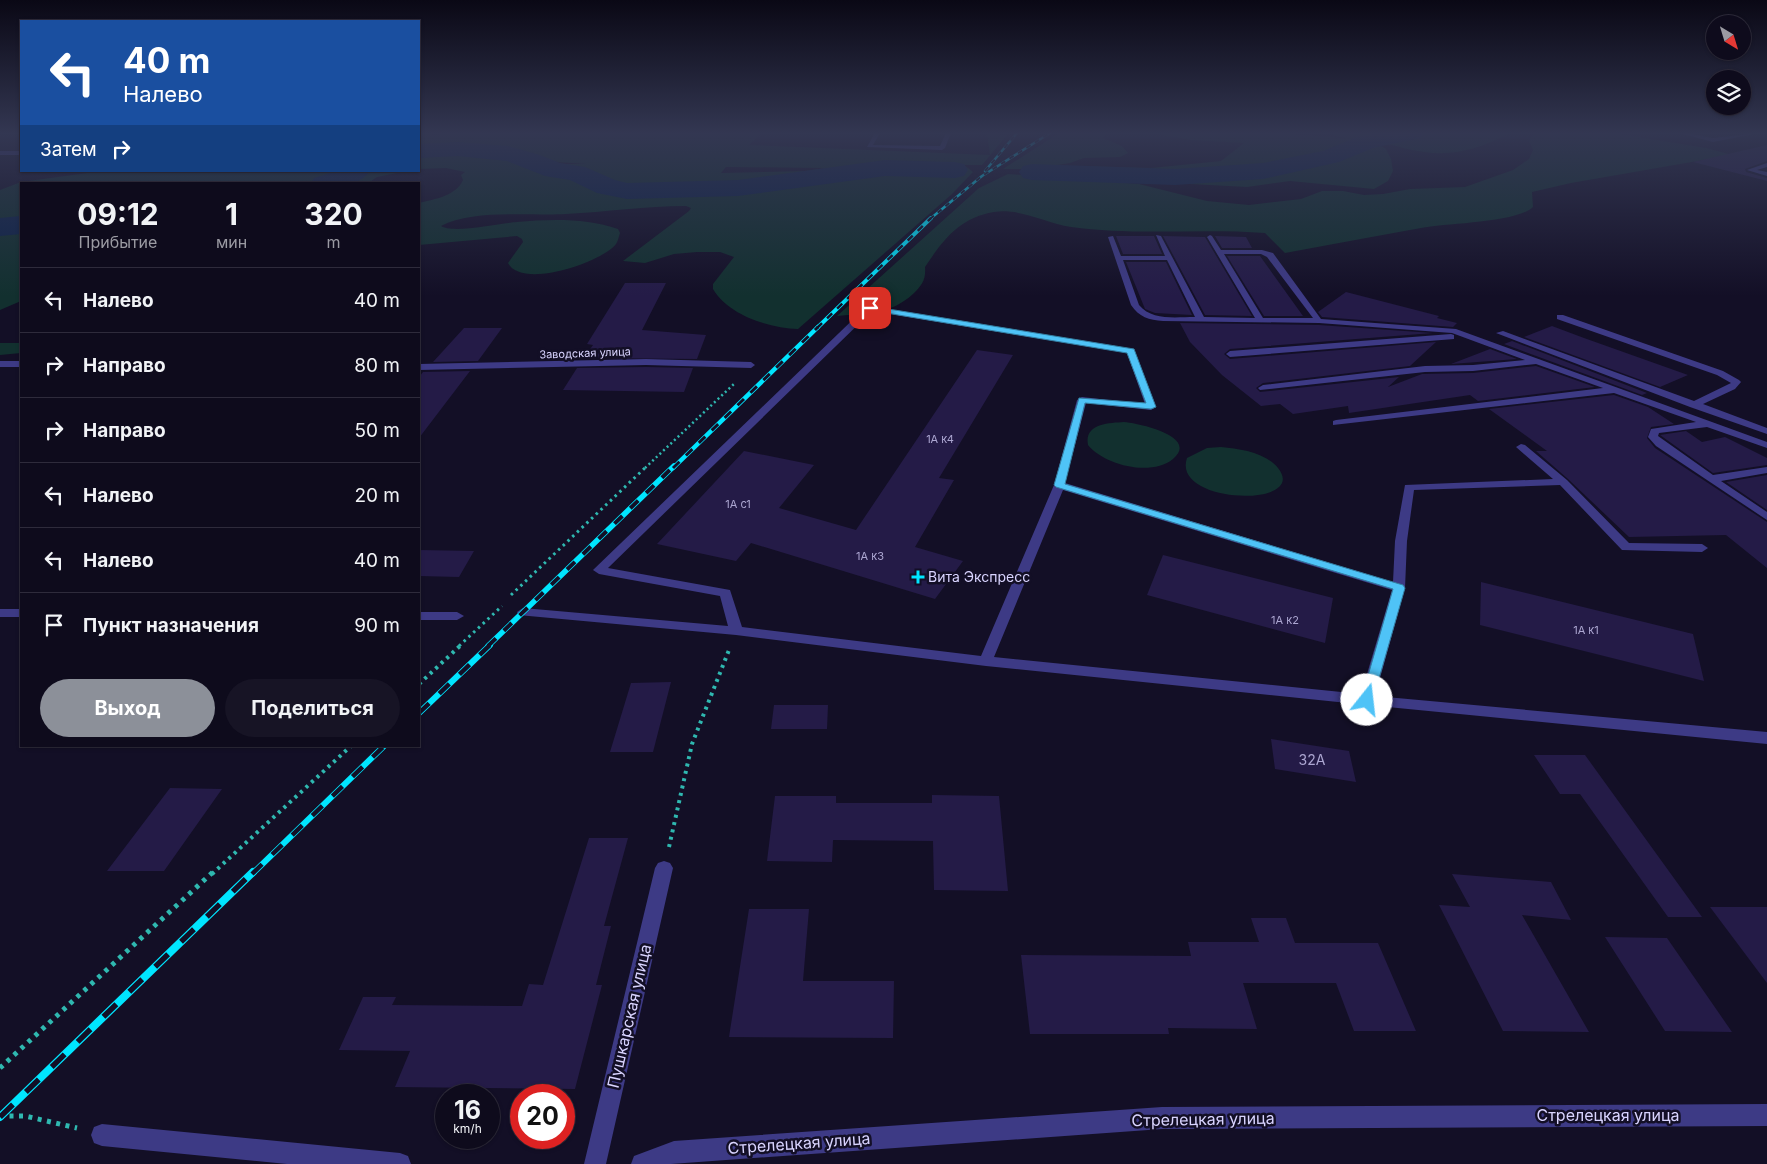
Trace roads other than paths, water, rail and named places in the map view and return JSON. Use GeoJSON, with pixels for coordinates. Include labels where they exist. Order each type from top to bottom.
{"type":"FeatureCollection","features":[{"type":"Feature","properties":{"kind":"street"},"geometry":{"type":"LineString","coordinates":[[1158,236],[1201,320]]}},
{"type":"Feature","properties":{"kind":"street"},"geometry":{"type":"LineString","coordinates":[[1111,237],[1135,305],[1143,313],[1163,319],[1319,321],[1453,331],[1767,445]]}},
{"type":"Feature","properties":{"kind":"street"},"geometry":{"type":"LineString","coordinates":[[1210,237],[1260,321]]}},
{"type":"Feature","properties":{"kind":"street"},"geometry":{"type":"LineString","coordinates":[[1219,252],[1262,252],[1270,255],[1319,321]]}},
{"type":"Feature","properties":{"kind":"street"},"geometry":{"type":"LineString","coordinates":[[1118,258],[1169,258]]}},
{"type":"Feature","properties":{"kind":"street"},"geometry":{"type":"LineString","coordinates":[[736,631],[726,593],[599,570],[870,308],[1131,351],[1151,407],[1082,400],[1059,485],[986,661]]}},
{"type":"Feature","properties":{"kind":"street"},"geometry":{"type":"LineString","coordinates":[[1560,317],[1720,373],[1736,382],[1732,387],[1693,405]]}},
{"type":"Feature","properties":{"kind":"street"},"geometry":{"type":"LineString","coordinates":[[1500,334],[1767,431]]}},
{"type":"Feature","properties":{"kind":"street"},"geometry":{"type":"LineString","coordinates":[[1230,354],[1466,336]]}},
{"type":"Feature","properties":{"kind":"street","name":"Заводская улица"},"geometry":{"type":"LineString","coordinates":[[420,366],[486,367],[646,362],[751,365]]}},
{"type":"Feature","properties":{"kind":"street"},"geometry":{"type":"LineString","coordinates":[[1263,388],[1425,370],[1538,362]]}},
{"type":"Feature","properties":{"kind":"street"},"geometry":{"type":"LineString","coordinates":[[0,364],[20,364]]}},
{"type":"Feature","properties":{"kind":"street"},"geometry":{"type":"LineString","coordinates":[[1336,423],[1615,390]]}},
{"type":"Feature","properties":{"kind":"street"},"geometry":{"type":"LineString","coordinates":[[1709,424],[1655,431],[1653,437],[1660,444],[1767,518]]}},
{"type":"Feature","properties":{"kind":"street"},"geometry":{"type":"LineString","coordinates":[[1521,447],[1563,482],[1626,547],[1702,548]]}},
{"type":"Feature","properties":{"kind":"street"},"geometry":{"type":"LineString","coordinates":[[1711,479],[1767,470]]}},
{"type":"Feature","properties":{"kind":"street"},"geometry":{"type":"LineString","coordinates":[[1367,700],[1399,588],[1401,541],[1409,487],[1563,482]]}},
{"type":"Feature","properties":{"kind":"street"},"geometry":{"type":"LineString","coordinates":[[1059,485],[1399,588]]}},
{"type":"Feature","properties":{"kind":"street"},"geometry":{"type":"LineString","coordinates":[[523,612],[736,631],[986,661],[1767,738]]}},
{"type":"Feature","properties":{"kind":"street"},"geometry":{"type":"LineString","coordinates":[[0,613],[20,613]]}},
{"type":"Feature","properties":{"kind":"street"},"geometry":{"type":"LineString","coordinates":[[420,616],[457,616]]}},
{"type":"Feature","properties":{"kind":"street","name":"Пушкарская улица"},"geometry":{"type":"LineString","coordinates":[[595,1164],[664,868]]}},
{"type":"Feature","properties":{"kind":"street","name":"Стрелецкая улица"},"geometry":{"type":"LineString","coordinates":[[642,1164],[674,1152],[1162,1118],[1767,1114]]}},
{"type":"Feature","properties":{"kind":"street"},"geometry":{"type":"LineString","coordinates":[[102,1135],[400,1164]]}},
{"type":"Feature","properties":{"kind":"waterway"},"geometry":{"type":"LineString","coordinates":[[609,187],[627,191],[743,187]]}},
{"type":"Feature","properties":{"kind":"waterway"},"geometry":{"type":"LineString","coordinates":[[0,227],[20,225]]}},
{"type":"Feature","properties":{"kind":"railway"},"geometry":{"type":"LineString","coordinates":[[930,219],[968,187]]}},
{"type":"Feature","properties":{"kind":"railway"},"geometry":{"type":"LineString","coordinates":[[817,328],[931,218]]}},
{"type":"Feature","properties":{"kind":"railway"},"geometry":{"type":"LineString","coordinates":[[673,468],[818,327]]}},
{"type":"Feature","properties":{"kind":"railway"},"geometry":{"type":"LineString","coordinates":[[488,646],[674,466]]}},
{"type":"Feature","properties":{"kind":"railway"},"geometry":{"type":"LineString","coordinates":[[420,712],[490,645]]}},
{"type":"Feature","properties":{"kind":"railway"},"geometry":{"type":"LineString","coordinates":[[252,874],[383,747]]}},
{"type":"Feature","properties":{"kind":"railway"},"geometry":{"type":"LineString","coordinates":[[0,1117],[253,872]]}},
{"type":"Feature","properties":{"kind":"place","name":"Вита Экспресс"},"geometry":{"type":"Point","coordinates":[918,577]}}]}
